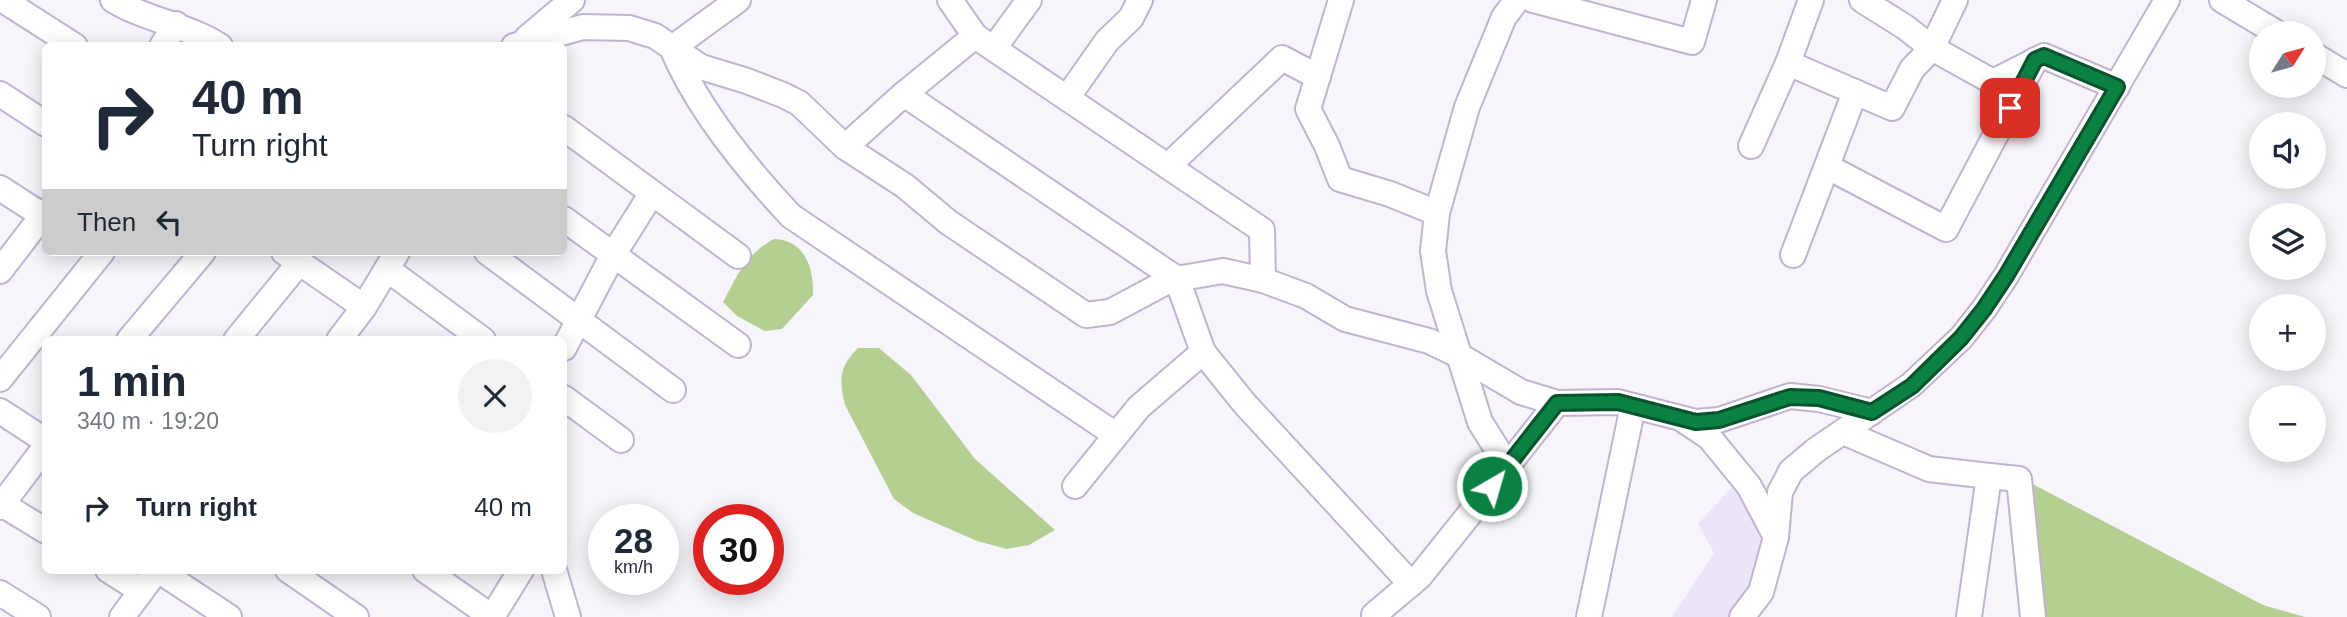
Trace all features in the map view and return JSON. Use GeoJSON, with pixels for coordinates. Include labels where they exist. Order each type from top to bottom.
{"type":"FeatureCollection","features":[{"type":"Feature","properties":{"kind":"street"},"geometry":{"type":"LineString","coordinates":[[3,0],[69,42]]}},
{"type":"Feature","properties":{"kind":"street"},"geometry":{"type":"LineString","coordinates":[[113,0],[122,6],[176,24],[212,42]]}},
{"type":"Feature","properties":{"kind":"street"},"geometry":{"type":"LineString","coordinates":[[522,42],[572,0]]}},
{"type":"Feature","properties":{"kind":"street"},"geometry":{"type":"LineString","coordinates":[[672,48],[737,0]]}},
{"type":"Feature","properties":{"kind":"street"},"geometry":{"type":"LineString","coordinates":[[950,0],[984,42],[1262,230],[1263,280]]}},
{"type":"Feature","properties":{"kind":"street"},"geometry":{"type":"LineString","coordinates":[[845,147],[904,94],[984,42],[1029,0]]}},
{"type":"Feature","properties":{"kind":"street"},"geometry":{"type":"LineString","coordinates":[[1068,98],[1107,41],[1131,18],[1140,0]]}},
{"type":"Feature","properties":{"kind":"street"},"geometry":{"type":"LineString","coordinates":[[1341,0],[1308,109],[1340,179],[1390,194],[1437,213]]}},
{"type":"Feature","properties":{"kind":"street"},"geometry":{"type":"LineString","coordinates":[[1492,486],[1498,467],[1497,449],[1480,422],[1439,291],[1433,251],[1437,213],[1467,107],[1504,18],[1517,0]]}},
{"type":"Feature","properties":{"kind":"street"},"geometry":{"type":"LineString","coordinates":[[1533,0],[1692,42],[1704,0]]}},
{"type":"Feature","properties":{"kind":"street"},"geometry":{"type":"LineString","coordinates":[[1751,146],[1788,63],[1811,0]]}},
{"type":"Feature","properties":{"kind":"street"},"geometry":{"type":"LineString","coordinates":[[1862,0],[1905,27],[1931,48],[1993,82],[2044,56],[2117,87]]}},
{"type":"Feature","properties":{"kind":"street"},"geometry":{"type":"LineString","coordinates":[[1788,63],[1892,108],[1912,69],[1931,48],[1955,0]]}},
{"type":"Feature","properties":{"kind":"street"},"geometry":{"type":"LineString","coordinates":[[1742,617],[1761,592],[1776,537],[1780,492],[1791,471],[1912,386],[1961,338],[2006,276],[2167,0]]}},
{"type":"Feature","properties":{"kind":"street"},"geometry":{"type":"LineString","coordinates":[[2222,0],[2257,21]]}},
{"type":"Feature","properties":{"kind":"street"},"geometry":{"type":"LineString","coordinates":[[165,42],[176,24]]}},
{"type":"Feature","properties":{"kind":"street"},"geometry":{"type":"LineString","coordinates":[[529,42],[583,27],[629,28],[655,36],[701,67],[747,81],[799,103],[845,147],[905,187],[947,222],[1086,315],[1110,312],[1170,280],[1223,271],[1263,280],[1306,296],[1345,320],[1429,341],[1521,392],[1557,403],[1618,402],[1696,422],[1719,420],[1790,397],[1819,398],[1872,412]]}},
{"type":"Feature","properties":{"kind":"street"},"geometry":{"type":"LineString","coordinates":[[672,48],[686,80],[760,183],[791,216],[1116,435]]}},
{"type":"Feature","properties":{"kind":"street"},"geometry":{"type":"LineString","coordinates":[[1168,166],[1282,58],[1318,77]]}},
{"type":"Feature","properties":{"kind":"street"},"geometry":{"type":"LineString","coordinates":[[1828,167],[1945,229],[2035,60]]}},
{"type":"Feature","properties":{"kind":"street"},"geometry":{"type":"LineString","coordinates":[[2326,62],[2347,75]]}},
{"type":"Feature","properties":{"kind":"street"},"geometry":{"type":"LineString","coordinates":[[1793,255],[1855,92]]}},
{"type":"Feature","properties":{"kind":"street"},"geometry":{"type":"LineString","coordinates":[[0,93],[42,121]]}},
{"type":"Feature","properties":{"kind":"street"},"geometry":{"type":"LineString","coordinates":[[904,94],[1177,279],[1203,352],[1244,403],[1411,584]]}},
{"type":"Feature","properties":{"kind":"street"},"geometry":{"type":"LineString","coordinates":[[567,130],[738,256]]}},
{"type":"Feature","properties":{"kind":"street"},"geometry":{"type":"LineString","coordinates":[[0,188],[42,212]]}},
{"type":"Feature","properties":{"kind":"street"},"geometry":{"type":"LineString","coordinates":[[567,342],[613,255],[652,193]]}},
{"type":"Feature","properties":{"kind":"street"},"geometry":{"type":"LineString","coordinates":[[0,271],[42,216]]}},
{"type":"Feature","properties":{"kind":"street"},"geometry":{"type":"LineString","coordinates":[[567,221],[738,345]]}},
{"type":"Feature","properties":{"kind":"street"},"geometry":{"type":"LineString","coordinates":[[0,379],[99,256]]}},
{"type":"Feature","properties":{"kind":"street"},"geometry":{"type":"LineString","coordinates":[[132,336],[200,256]]}},
{"type":"Feature","properties":{"kind":"street"},"geometry":{"type":"LineString","coordinates":[[493,256],[673,390]]}},
{"type":"Feature","properties":{"kind":"street"},"geometry":{"type":"LineString","coordinates":[[239,336],[291,257],[364,307]]}},
{"type":"Feature","properties":{"kind":"street"},"geometry":{"type":"LineString","coordinates":[[342,336],[364,307],[392,261],[478,336]]}},
{"type":"Feature","properties":{"kind":"street"},"geometry":{"type":"LineString","coordinates":[[1074,486],[1139,407],[1203,352]]}},
{"type":"Feature","properties":{"kind":"street"},"geometry":{"type":"LineString","coordinates":[[567,400],[621,440]]}},
{"type":"Feature","properties":{"kind":"street"},"geometry":{"type":"LineString","coordinates":[[1373,616],[1420,576],[1557,403]]}},
{"type":"Feature","properties":{"kind":"street"},"geometry":{"type":"LineString","coordinates":[[1589,617],[1633,406]]}},
{"type":"Feature","properties":{"kind":"street"},"geometry":{"type":"LineString","coordinates":[[0,411],[42,440]]}},
{"type":"Feature","properties":{"kind":"street"},"geometry":{"type":"LineString","coordinates":[[1678,417],[1709,437],[1749,486],[1776,537]]}},
{"type":"Feature","properties":{"kind":"street"},"geometry":{"type":"LineString","coordinates":[[1843,432],[1929,469],[2019,480],[2033,617]]}},
{"type":"Feature","properties":{"kind":"street"},"geometry":{"type":"LineString","coordinates":[[42,449],[1,505],[42,529]]}},
{"type":"Feature","properties":{"kind":"street"},"geometry":{"type":"LineString","coordinates":[[1969,617],[1989,475]]}},
{"type":"Feature","properties":{"kind":"street"},"geometry":{"type":"LineString","coordinates":[[114,574],[141,591]]}},
{"type":"Feature","properties":{"kind":"street"},"geometry":{"type":"LineString","coordinates":[[122,617],[155,574]]}},
{"type":"Feature","properties":{"kind":"street"},"geometry":{"type":"LineString","coordinates":[[164,574],[229,617]]}},
{"type":"Feature","properties":{"kind":"street"},"geometry":{"type":"LineString","coordinates":[[294,574],[356,617]]}},
{"type":"Feature","properties":{"kind":"street"},"geometry":{"type":"LineString","coordinates":[[431,574],[492,617],[519,574]]}},
{"type":"Feature","properties":{"kind":"street"},"geometry":{"type":"LineString","coordinates":[[555,574],[568,617]]}},
{"type":"Feature","properties":{"kind":"street"},"geometry":{"type":"LineString","coordinates":[[0,593],[38,617]]}},
{"type":"Feature","properties":{"kind":"shaded area"},"geometry":{"type":"Polygon","coordinates":[[[1741,477],[1776,537],[1742,617],[1672,617],[1714,553],[1698,524],[1741,477]]]}},
{"type":"Feature","properties":{"kind":"green space"},"geometry":{"type":"Polygon","coordinates":[[[774,239],[793,244],[806,257],[812,275],[813,295],[782,329],[765,331],[737,316],[723,302],[749,259],[774,239]]]}},
{"type":"Feature","properties":{"kind":"green space"},"geometry":{"type":"Polygon","coordinates":[[[858,348],[879,348],[911,375],[975,459],[1055,530],[1029,545],[1007,549],[977,541],[913,513],[894,499],[845,405],[842,374],[847,361],[858,348]]]}},
{"type":"Feature","properties":{"kind":"green space"},"geometry":{"type":"Polygon","coordinates":[[[2027,481],[2263,605],[2305,617],[2041,617],[2027,481]]]}},
{"type":"Feature","properties":{"kind":"route"},"geometry":{"type":"LineString","coordinates":[[1492,486],[1557,403],[1618,402],[1696,422],[1719,420],[1790,397],[1819,398],[1872,412],[1912,386],[1961,338],[1984,309],[2117,87],[2044,56],[2035,60],[2010,108]]}}]}
